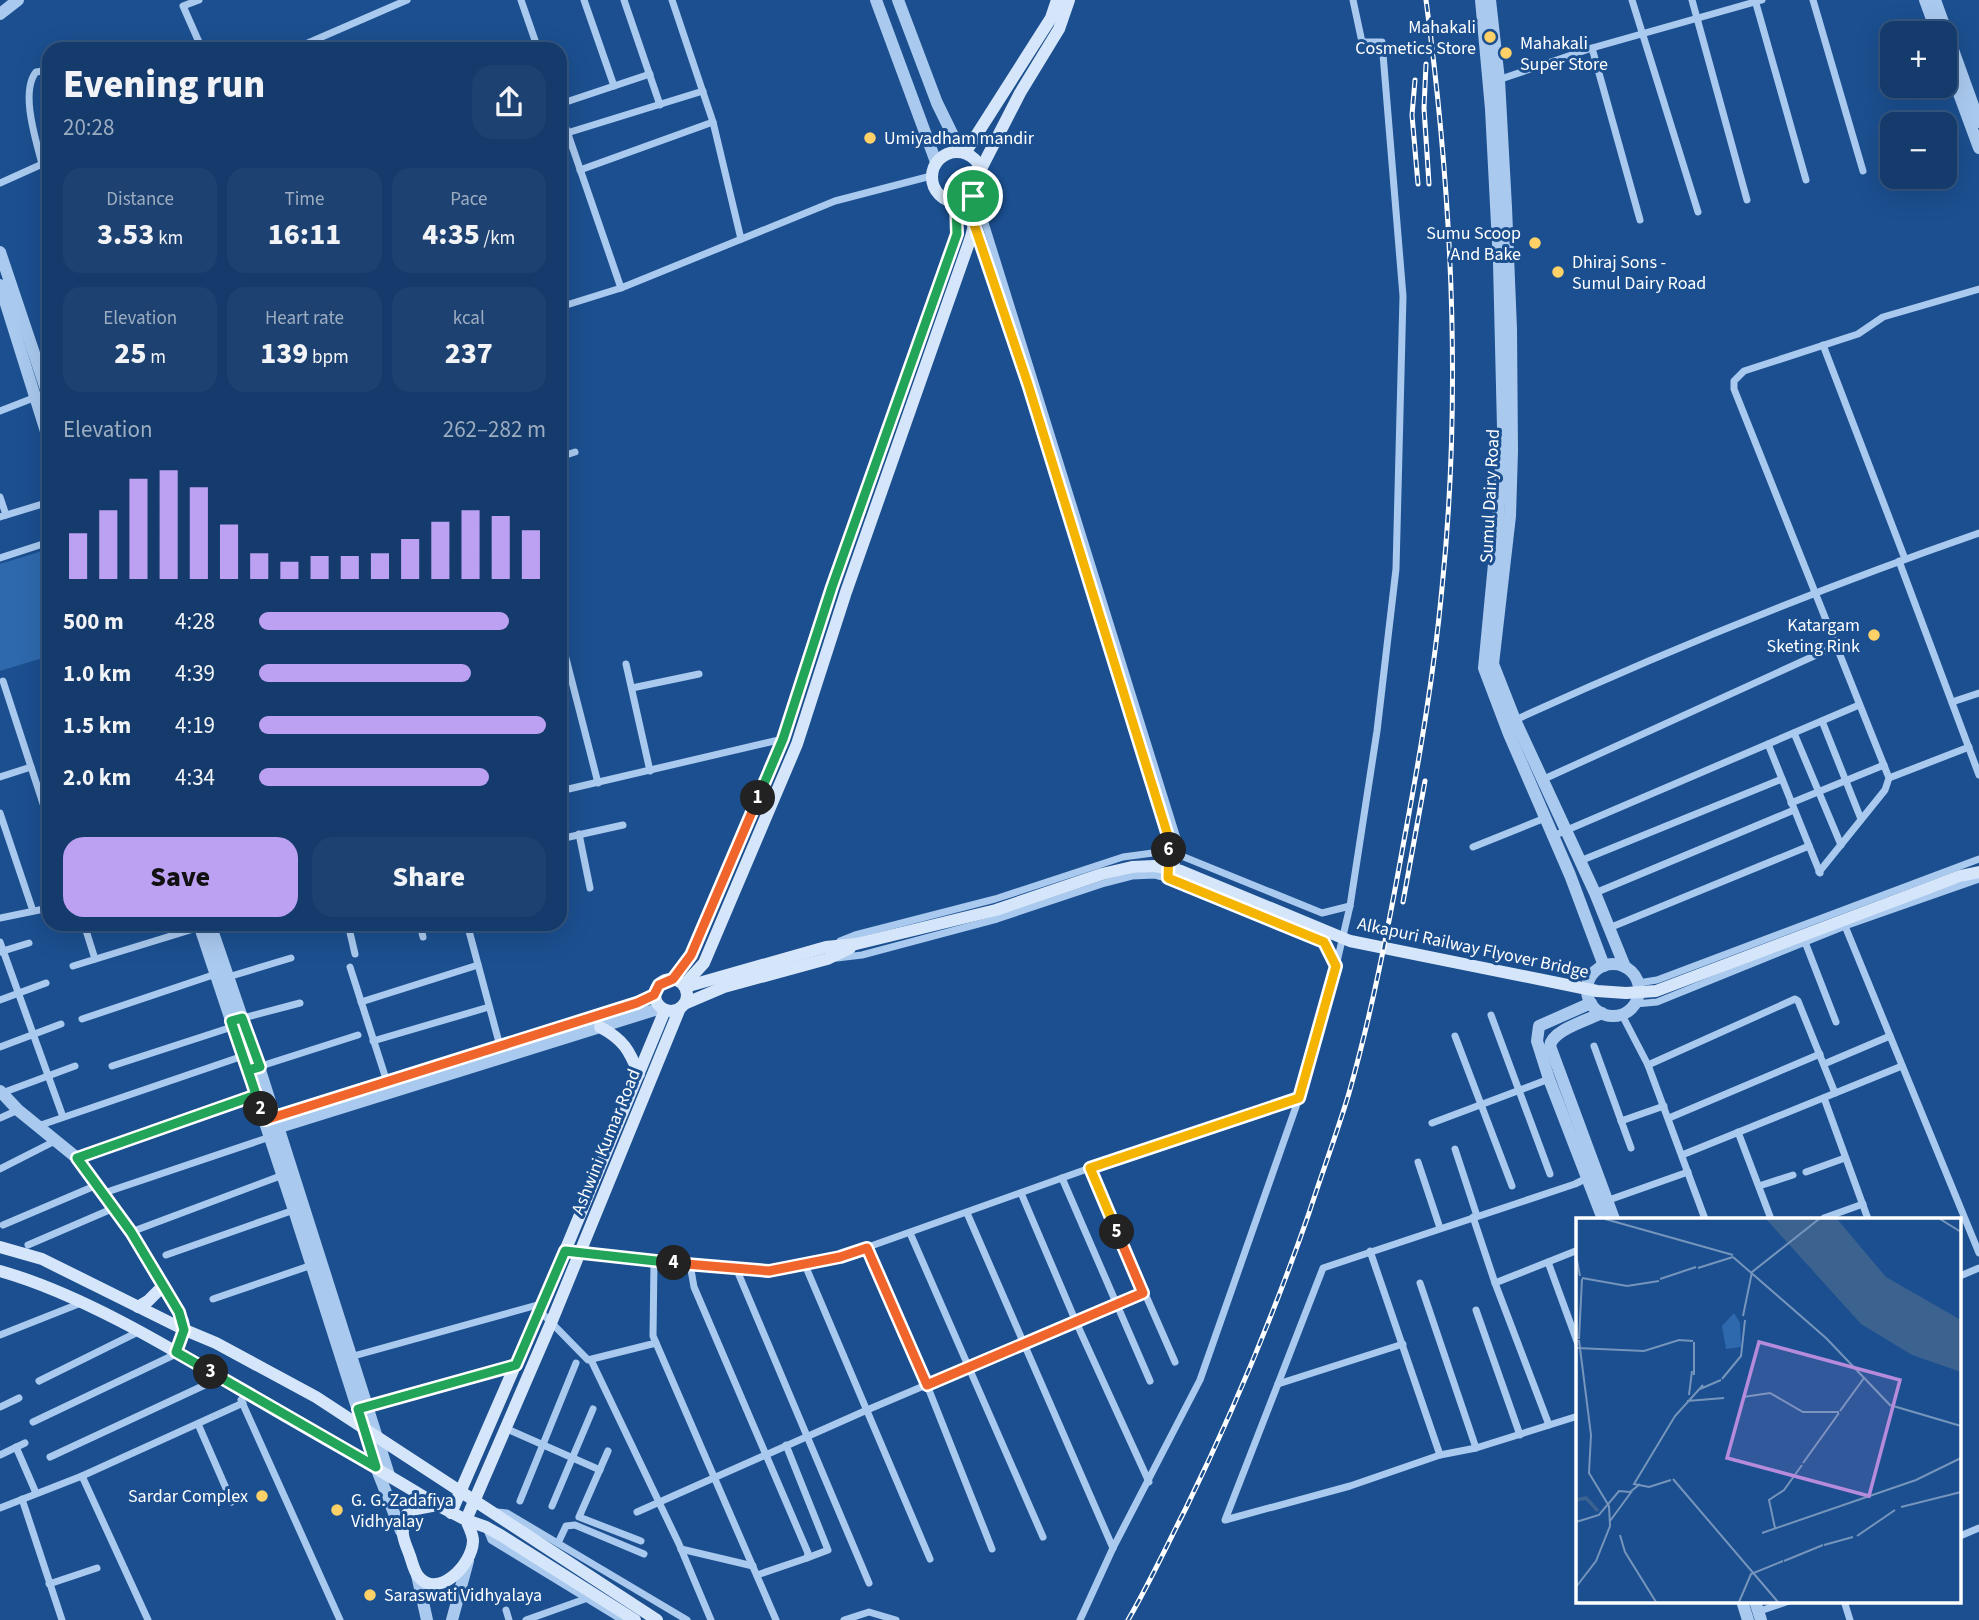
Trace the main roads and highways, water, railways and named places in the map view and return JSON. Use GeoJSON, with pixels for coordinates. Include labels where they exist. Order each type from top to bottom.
{"type":"FeatureCollection","features":[{"type":"Feature","properties":{"kind":"main road"},"geometry":{"type":"LineString","coordinates":[[963,153],[1051,19],[1057,0]]}},
{"type":"Feature","properties":{"kind":"main road"},"geometry":{"type":"LineString","coordinates":[[680,984],[783,739],[832,587],[957,234],[967,198],[981,184],[981,170],[1020,93],[1059,29],[1069,0]]}},
{"type":"Feature","properties":{"kind":"main road"},"geometry":{"type":"LineString","coordinates":[[967,198],[941,197],[932,184],[931,176],[936,162],[947,153],[963,153],[974,158],[981,170]]}},
{"type":"Feature","properties":{"kind":"main road"},"geometry":{"type":"LineString","coordinates":[[680,984],[704,963],[797,744],[846,592],[974,224],[967,198]]}},
{"type":"Feature","properties":{"kind":"main road","name":"Alkapuri Railway Flyover Bridge"},"geometry":{"type":"LineString","coordinates":[[827,953],[996,910],[1102,874],[1132,867],[1155,866],[1181,871],[1350,941],[1597,991],[1656,991],[1960,876],[1979,865]]}},
{"type":"Feature","properties":{"kind":"main road","name":"Alkapuri Railway Flyover Bridge"},"geometry":{"type":"LineString","coordinates":[[1960,876],[1979,872]]}},
{"type":"Feature","properties":{"kind":"main road"},"geometry":{"type":"LineString","coordinates":[[827,953],[724,988],[670,1011],[663,1009],[655,999],[656,989],[663,981],[680,984],[827,953]]}},
{"type":"Feature","properties":{"kind":"main road"},"geometry":{"type":"LineString","coordinates":[[680,984],[687,994],[682,1006]]}},
{"type":"Feature","properties":{"kind":"main road","name":"Ashwini Kumar Road"},"geometry":{"type":"LineString","coordinates":[[466,1520],[682,1006]]}},
{"type":"Feature","properties":{"kind":"main road","name":"Ashwini Kumar Road"},"geometry":{"type":"LineString","coordinates":[[451,1513],[565,1251],[639,1074],[663,1009]]}},
{"type":"Feature","properties":{"kind":"main road"},"geometry":{"type":"LineString","coordinates":[[600,1027],[625,1045],[639,1074]]}},
{"type":"Feature","properties":{"kind":"main road"},"geometry":{"type":"LineString","coordinates":[[0,1247],[43,1259],[184,1330],[216,1343],[316,1396],[489,1511],[635,1620]]}},
{"type":"Feature","properties":{"kind":"main road"},"geometry":{"type":"LineString","coordinates":[[0,1271],[34,1281],[177,1352],[451,1513],[486,1527],[560,1565],[657,1620]]}},
{"type":"Feature","properties":{"kind":"main road"},"geometry":{"type":"LineString","coordinates":[[138,1307],[149,1301],[163,1286]]}},
{"type":"Feature","properties":{"kind":"main road"},"geometry":{"type":"LineString","coordinates":[[437,1505],[416,1509],[406,1515],[401,1531],[417,1575],[426,1582],[435,1583],[456,1577],[468,1561],[473,1540],[466,1520]]}},
{"type":"Feature","properties":{"kind":"railway"},"geometry":{"type":"LineString","coordinates":[[1128,1620],[1220,1436],[1296,1251],[1349,1093],[1379,970],[1397,877],[1435,653],[1452,441],[1453,367],[1448,220],[1426,0]]}},
{"type":"Feature","properties":{"kind":"railway"},"geometry":{"type":"LineString","coordinates":[[1426,64],[1424,108],[1429,184]]}},
{"type":"Feature","properties":{"kind":"railway"},"geometry":{"type":"LineString","coordinates":[[1415,80],[1412,115],[1418,184]]}},
{"type":"Feature","properties":{"kind":"railway"},"geometry":{"type":"LineString","coordinates":[[1403,902],[1425,781]]}},
{"type":"Feature","properties":{"kind":"place","name":"Mahakali Cosmetics Store"},"geometry":{"type":"Point","coordinates":[1490,37]}},
{"type":"Feature","properties":{"kind":"place","name":"Mahakali Super Store"},"geometry":{"type":"Point","coordinates":[1506,53]}},
{"type":"Feature","properties":{"kind":"place","name":"Umiyadham mandir"},"geometry":{"type":"Point","coordinates":[870,138]}},
{"type":"Feature","properties":{"kind":"place","name":"Sumu Scoop And Bake"},"geometry":{"type":"Point","coordinates":[1535,243]}},
{"type":"Feature","properties":{"kind":"place","name":"Dhiraj Sons - Sumul Dairy Road"},"geometry":{"type":"Point","coordinates":[1558,272]}},
{"type":"Feature","properties":{"kind":"place","name":"Katargam Sketing Rink"},"geometry":{"type":"Point","coordinates":[1874,635]}},
{"type":"Feature","properties":{"kind":"place","name":"Sardar Complex"},"geometry":{"type":"Point","coordinates":[262,1496]}},
{"type":"Feature","properties":{"kind":"place","name":"G. G. Zadafiya Vidhyalay"},"geometry":{"type":"Point","coordinates":[337,1510]}},
{"type":"Feature","properties":{"kind":"place","name":"Saraswati Vidhyalaya"},"geometry":{"type":"Point","coordinates":[370,1595]}}]}
